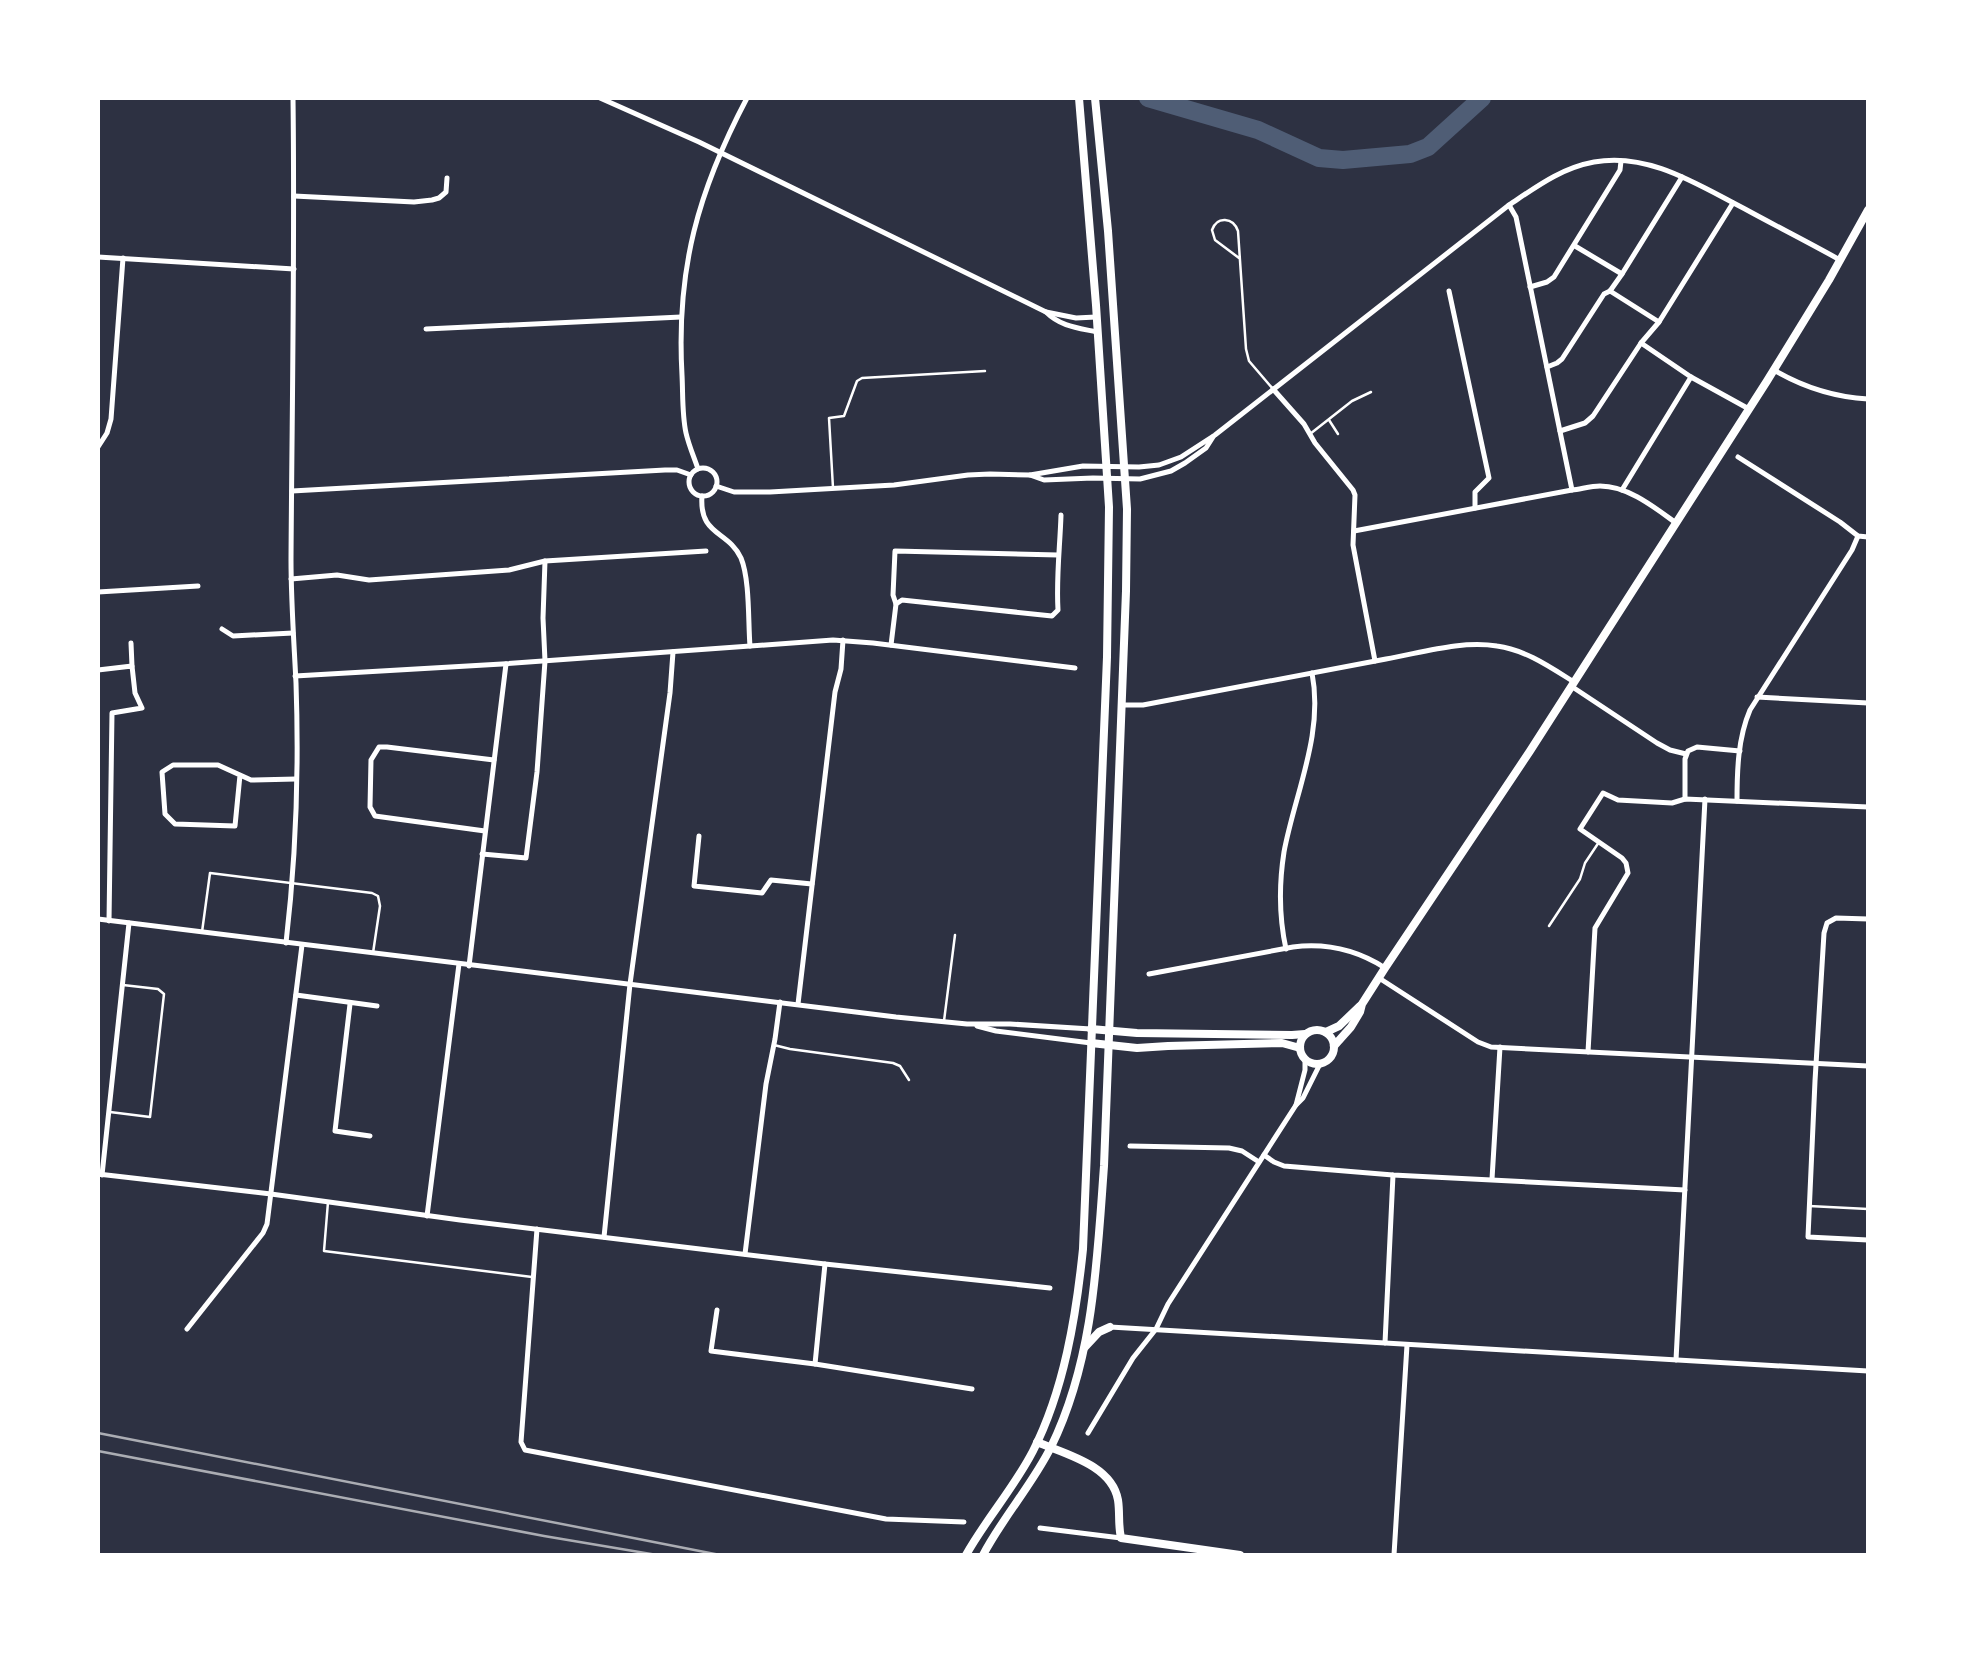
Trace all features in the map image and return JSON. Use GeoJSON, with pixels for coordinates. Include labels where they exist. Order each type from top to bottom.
{"type":"FeatureCollection","features":[{"type":"Feature","properties":{"kind":"main road"},"geometry":{"type":"LineString","coordinates":[[966,1555],[988,1517],[1017,1478],[1048,1416],[1061,1375],[1079,1291],[1083,1249],[1107,657],[1109,508],[1079,99]]}},
{"type":"Feature","properties":{"kind":"main road"},"geometry":{"type":"LineString","coordinates":[[983,1555],[1051,1448],[1072,1396],[1084,1350],[1098,1249],[1104,1166],[1127,523],[1114,316],[1096,100]]}},
{"type":"Feature","properties":{"kind":"main road"},"geometry":{"type":"LineString","coordinates":[[1325,1032],[1339,1026],[1362,1004],[1774,370],[1868,209]]}},
{"type":"Feature","properties":{"kind":"main road"},"geometry":{"type":"LineString","coordinates":[[1096,317],[1114,316]]}},
{"type":"Feature","properties":{"kind":"main road"},"geometry":{"type":"LineString","coordinates":[[1334,1045],[1351,1027],[1362,1004]]}},
{"type":"Feature","properties":{"kind":"main road"},"geometry":{"type":"LineString","coordinates":[[1091,1029],[1137,1033],[1292,1035],[1305,1034],[1315,1029],[1332,1037],[1334,1045],[1331,1057],[1320,1063],[1305,1059],[1300,1048],[1305,1034]]}},
{"type":"Feature","properties":{"kind":"main road"},"geometry":{"type":"LineString","coordinates":[[1091,1043],[1144,1048],[1282,1043],[1300,1048]]}},
{"type":"Feature","properties":{"kind":"main road"},"geometry":{"type":"LineString","coordinates":[[1084,1350],[1099,1332],[1110,1327]]}},
{"type":"Feature","properties":{"kind":"main road"},"geometry":{"type":"LineString","coordinates":[[1037,1442],[1095,1468],[1107,1477],[1115,1488],[1118,1499],[1121,1538],[1240,1555]]}},
{"type":"Feature","properties":{"kind":"street"},"geometry":{"type":"LineString","coordinates":[[285,943],[296,779],[291,579],[293,98]]}},
{"type":"Feature","properties":{"kind":"street"},"geometry":{"type":"LineString","coordinates":[[600,98],[720,152],[923,251],[1046,312],[1060,323],[1097,332]]}},
{"type":"Feature","properties":{"kind":"street"},"geometry":{"type":"LineString","coordinates":[[698,469],[684,421],[681,317],[687,264],[704,191],[747,98]]}},
{"type":"Feature","properties":{"kind":"street"},"geometry":{"type":"LineString","coordinates":[[716,486],[748,492],[894,485],[976,474],[1030,475],[1083,466],[1148,466],[1170,461],[1215,435],[1509,205],[1560,172],[1596,161],[1621,161],[1655,166],[1682,177],[1839,260]]}},
{"type":"Feature","properties":{"kind":"street"},"geometry":{"type":"LineString","coordinates":[[1530,287],[1554,277],[1620,170],[1621,161]]}},
{"type":"Feature","properties":{"kind":"street"},"geometry":{"type":"LineString","coordinates":[[1547,367],[1562,359],[1604,294],[1622,274],[1682,177]]}},
{"type":"Feature","properties":{"kind":"street"},"geometry":{"type":"LineString","coordinates":[[294,196],[393,202],[432,200],[446,192],[447,178]]}},
{"type":"Feature","properties":{"kind":"street"},"geometry":{"type":"LineString","coordinates":[[1560,430],[1589,420],[1641,343],[1660,322],[1733,203]]}},
{"type":"Feature","properties":{"kind":"street"},"geometry":{"type":"LineString","coordinates":[[1509,205],[1516,217],[1572,490]]}},
{"type":"Feature","properties":{"kind":"street"},"geometry":{"type":"LineString","coordinates":[[1575,246],[1622,274]]}},
{"type":"Feature","properties":{"kind":"street"},"geometry":{"type":"LineString","coordinates":[[98,257],[294,269]]}},
{"type":"Feature","properties":{"kind":"street"},"geometry":{"type":"LineString","coordinates":[[98,447],[111,419],[123,258]]}},
{"type":"Feature","properties":{"kind":"street"},"geometry":{"type":"LineString","coordinates":[[1610,290],[1660,322]]}},
{"type":"Feature","properties":{"kind":"street"},"geometry":{"type":"LineString","coordinates":[[1450,291],[1489,478],[1475,492],[1475,508]]}},
{"type":"Feature","properties":{"kind":"street"},"geometry":{"type":"LineString","coordinates":[[1046,312],[1076,318],[1096,317]]}},
{"type":"Feature","properties":{"kind":"street"},"geometry":{"type":"LineString","coordinates":[[426,329],[681,317]]}},
{"type":"Feature","properties":{"kind":"street"},"geometry":{"type":"LineString","coordinates":[[1641,343],[1691,377],[1749,409]]}},
{"type":"Feature","properties":{"kind":"street"},"geometry":{"type":"LineString","coordinates":[[1774,370],[1831,394],[1868,399]]}},
{"type":"Feature","properties":{"kind":"street"},"geometry":{"type":"LineString","coordinates":[[1622,490],[1691,377]]}},
{"type":"Feature","properties":{"kind":"street"},"geometry":{"type":"LineString","coordinates":[[1273,389],[1304,424],[1355,495],[1353,545],[1375,661]]}},
{"type":"Feature","properties":{"kind":"street"},"geometry":{"type":"LineString","coordinates":[[1030,475],[1044,480],[1149,478],[1185,463],[1206,448],[1215,435]]}},
{"type":"Feature","properties":{"kind":"street"},"geometry":{"type":"LineString","coordinates":[[1738,457],[1858,536],[1868,537]]}},
{"type":"Feature","properties":{"kind":"street"},"geometry":{"type":"LineString","coordinates":[[698,469],[711,470],[716,477],[716,486],[709,494],[702,496],[691,488],[691,475],[698,469]]}},
{"type":"Feature","properties":{"kind":"street"},"geometry":{"type":"LineString","coordinates":[[292,491],[665,470],[677,470],[691,475]]}},
{"type":"Feature","properties":{"kind":"street"},"geometry":{"type":"LineString","coordinates":[[1354,531],[1602,486],[1630,493],[1676,523]]}},
{"type":"Feature","properties":{"kind":"street"},"geometry":{"type":"LineString","coordinates":[[702,496],[706,523],[735,548],[743,563],[750,646]]}},
{"type":"Feature","properties":{"kind":"street"},"geometry":{"type":"LineString","coordinates":[[896,604],[907,599],[1052,616],[1058,610],[1061,515]]}},
{"type":"Feature","properties":{"kind":"street"},"geometry":{"type":"LineString","coordinates":[[1737,800],[1745,722],[1757,697],[1852,550],[1858,536]]}},
{"type":"Feature","properties":{"kind":"street"},"geometry":{"type":"LineString","coordinates":[[291,579],[337,575],[369,579],[509,570],[545,561],[706,551]]}},
{"type":"Feature","properties":{"kind":"street"},"geometry":{"type":"LineString","coordinates":[[891,645],[896,604],[893,595],[895,551],[1058,555]]}},
{"type":"Feature","properties":{"kind":"street"},"geometry":{"type":"LineString","coordinates":[[482,854],[526,859],[537,772],[545,661],[545,561]]}},
{"type":"Feature","properties":{"kind":"street"},"geometry":{"type":"LineString","coordinates":[[98,592],[198,586]]}},
{"type":"Feature","properties":{"kind":"street"},"geometry":{"type":"LineString","coordinates":[[222,629],[233,636],[293,633]]}},
{"type":"Feature","properties":{"kind":"street"},"geometry":{"type":"LineString","coordinates":[[797,1004],[843,640]]}},
{"type":"Feature","properties":{"kind":"street"},"geometry":{"type":"LineString","coordinates":[[295,676],[843,640],[1075,668]]}},
{"type":"Feature","properties":{"kind":"street"},"geometry":{"type":"LineString","coordinates":[[109,920],[112,713],[142,708],[135,693],[131,643]]}},
{"type":"Feature","properties":{"kind":"street"},"geometry":{"type":"LineString","coordinates":[[1122,705],[1143,705],[1461,646],[1494,645],[1521,652],[1657,743],[1686,754]]}},
{"type":"Feature","properties":{"kind":"street"},"geometry":{"type":"LineString","coordinates":[[604,1237],[630,984],[670,700],[673,652]]}},
{"type":"Feature","properties":{"kind":"street"},"geometry":{"type":"LineString","coordinates":[[469,966],[506,664]]}},
{"type":"Feature","properties":{"kind":"street"},"geometry":{"type":"LineString","coordinates":[[98,670],[132,666]]}},
{"type":"Feature","properties":{"kind":"street"},"geometry":{"type":"LineString","coordinates":[[1286,948],[1280,901],[1284,853],[1315,724],[1311,673]]}},
{"type":"Feature","properties":{"kind":"street"},"geometry":{"type":"LineString","coordinates":[[1757,697],[1868,703]]}},
{"type":"Feature","properties":{"kind":"street"},"geometry":{"type":"LineString","coordinates":[[485,831],[375,816],[370,807],[371,760],[379,747],[387,747],[494,760]]}},
{"type":"Feature","properties":{"kind":"street"},"geometry":{"type":"LineString","coordinates":[[1685,799],[1686,754],[1690,749],[1697,747],[1740,751]]}},
{"type":"Feature","properties":{"kind":"street"},"geometry":{"type":"LineString","coordinates":[[240,775],[235,826],[174,824],[165,814],[162,772],[173,765],[218,765],[240,775],[251,780],[296,779]]}},
{"type":"Feature","properties":{"kind":"street"},"geometry":{"type":"LineString","coordinates":[[1588,1052],[1595,928],[1628,873],[1622,858],[1580,829],[1603,793],[1612,799],[1672,803],[1685,799],[1705,799],[1868,807]]}},
{"type":"Feature","properties":{"kind":"street"},"geometry":{"type":"LineString","coordinates":[[1676,1360],[1705,799]]}},
{"type":"Feature","properties":{"kind":"street"},"geometry":{"type":"LineString","coordinates":[[699,836],[694,886],[762,893],[771,880],[812,884]]}},
{"type":"Feature","properties":{"kind":"street"},"geometry":{"type":"LineString","coordinates":[[1868,919],[1836,918],[1825,928],[1808,1237],[1868,1240]]}},
{"type":"Feature","properties":{"kind":"street"},"geometry":{"type":"LineString","coordinates":[[98,919],[469,966],[944,1021],[996,1031],[1091,1043]]}},
{"type":"Feature","properties":{"kind":"street"},"geometry":{"type":"LineString","coordinates":[[129,923],[100,1175],[825,1264],[1050,1288]]}},
{"type":"Feature","properties":{"kind":"street"},"geometry":{"type":"LineString","coordinates":[[187,1329],[263,1233],[270,1214],[302,945]]}},
{"type":"Feature","properties":{"kind":"street"},"geometry":{"type":"LineString","coordinates":[[1149,974],[1315,945],[1338,948],[1385,968]]}},
{"type":"Feature","properties":{"kind":"street"},"geometry":{"type":"LineString","coordinates":[[427,1216],[458,964]]}},
{"type":"Feature","properties":{"kind":"street"},"geometry":{"type":"LineString","coordinates":[[1379,978],[1478,1042],[1491,1047],[1868,1066]]}},
{"type":"Feature","properties":{"kind":"street"},"geometry":{"type":"LineString","coordinates":[[296,995],[377,1006]]}},
{"type":"Feature","properties":{"kind":"street"},"geometry":{"type":"LineString","coordinates":[[745,1254],[766,1084],[780,1002]]}},
{"type":"Feature","properties":{"kind":"street"},"geometry":{"type":"LineString","coordinates":[[350,1003],[335,1131],[370,1136]]}},
{"type":"Feature","properties":{"kind":"street"},"geometry":{"type":"LineString","coordinates":[[967,1024],[1091,1029]]}},
{"type":"Feature","properties":{"kind":"street"},"geometry":{"type":"LineString","coordinates":[[1492,1180],[1500,1047]]}},
{"type":"Feature","properties":{"kind":"street"},"geometry":{"type":"LineString","coordinates":[[1296,1105],[1305,1070],[1305,1059]]}},
{"type":"Feature","properties":{"kind":"street"},"geometry":{"type":"LineString","coordinates":[[1088,1433],[1133,1358],[1156,1329],[1168,1304],[1303,1098],[1320,1063]]}},
{"type":"Feature","properties":{"kind":"street"},"geometry":{"type":"LineString","coordinates":[[1130,1146],[1229,1148],[1242,1151],[1259,1162]]}},
{"type":"Feature","properties":{"kind":"street"},"geometry":{"type":"LineString","coordinates":[[1264,1154],[1284,1166],[1393,1175],[1685,1190]]}},
{"type":"Feature","properties":{"kind":"street"},"geometry":{"type":"LineString","coordinates":[[1385,1343],[1393,1175]]}},
{"type":"Feature","properties":{"kind":"street"},"geometry":{"type":"LineString","coordinates":[[537,1229],[521,1442],[525,1450],[866,1516],[903,1521],[964,1522]]}},
{"type":"Feature","properties":{"kind":"street"},"geometry":{"type":"LineString","coordinates":[[815,1364],[825,1264]]}},
{"type":"Feature","properties":{"kind":"street"},"geometry":{"type":"LineString","coordinates":[[717,1310],[711,1351],[815,1364],[972,1389]]}},
{"type":"Feature","properties":{"kind":"street"},"geometry":{"type":"LineString","coordinates":[[1110,1327],[1868,1371]]}},
{"type":"Feature","properties":{"kind":"street"},"geometry":{"type":"LineString","coordinates":[[1394,1555],[1407,1345]]}},
{"type":"Feature","properties":{"kind":"street"},"geometry":{"type":"LineString","coordinates":[[1040,1528],[1121,1538]]}},
{"type":"Feature","properties":{"kind":"lane"},"geometry":{"type":"LineString","coordinates":[[1239,258],[1215,240],[1212,230],[1216,222],[1230,220],[1238,231],[1247,354],[1273,389]]}},
{"type":"Feature","properties":{"kind":"lane"},"geometry":{"type":"LineString","coordinates":[[833,488],[829,418],[840,418],[846,413],[857,381],[862,378],[985,371]]}},
{"type":"Feature","properties":{"kind":"lane"},"geometry":{"type":"LineString","coordinates":[[1310,434],[1352,401],[1371,392]]}},
{"type":"Feature","properties":{"kind":"lane"},"geometry":{"type":"LineString","coordinates":[[1329,420],[1338,433]]}},
{"type":"Feature","properties":{"kind":"lane"},"geometry":{"type":"LineString","coordinates":[[1549,926],[1580,879],[1585,863],[1599,842]]}},
{"type":"Feature","properties":{"kind":"lane"},"geometry":{"type":"LineString","coordinates":[[202,932],[210,873],[372,893],[378,896],[380,906],[373,953]]}},
{"type":"Feature","properties":{"kind":"lane"},"geometry":{"type":"LineString","coordinates":[[944,1021],[955,935]]}},
{"type":"Feature","properties":{"kind":"lane"},"geometry":{"type":"LineString","coordinates":[[109,1112],[150,1117],[164,994],[158,989],[122,985]]}},
{"type":"Feature","properties":{"kind":"lane"},"geometry":{"type":"LineString","coordinates":[[774,1045],[893,1063],[900,1066],[909,1080]]}},
{"type":"Feature","properties":{"kind":"lane"},"geometry":{"type":"LineString","coordinates":[[328,1202],[324,1251],[534,1277]]}},
{"type":"Feature","properties":{"kind":"lane"},"geometry":{"type":"LineString","coordinates":[[1809,1206],[1868,1209]]}},
{"type":"Feature","properties":{"kind":"waterway"},"geometry":{"type":"LineString","coordinates":[[1148,98],[1258,130],[1319,158],[1343,160],[1410,154],[1428,147],[1482,98]]}},
{"type":"Feature","properties":{"kind":"railway"},"geometry":{"type":"LineString","coordinates":[[98,1433],[720,1555]]}},
{"type":"Feature","properties":{"kind":"railway"},"geometry":{"type":"LineString","coordinates":[[98,1451],[657,1555]]}}]}
